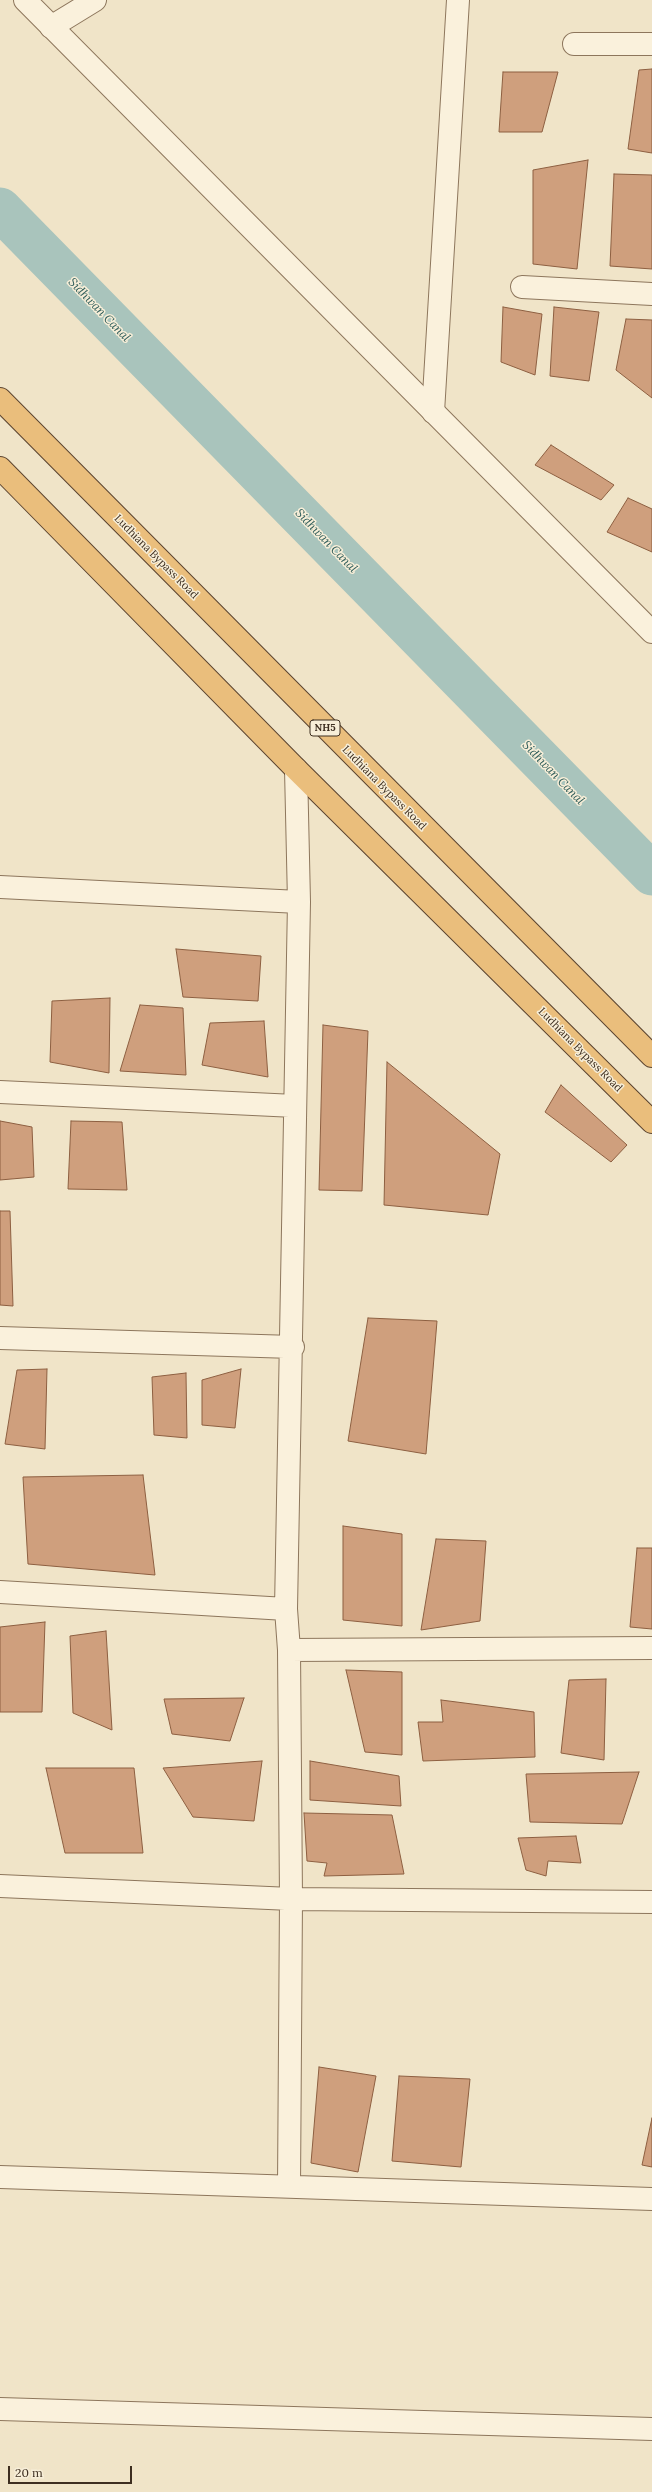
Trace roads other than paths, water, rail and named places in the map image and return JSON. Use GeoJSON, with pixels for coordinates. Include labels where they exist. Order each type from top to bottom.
{"type":"FeatureCollection","features":[{"type":"Feature","properties":{"kind":"highway","name":"Ludhiana Bypass Road"},"geometry":{"type":"LineString","coordinates":[[0,399],[652,1056]]}},
{"type":"Feature","properties":{"kind":"highway","name":"Ludhiana Bypass Road"},"geometry":{"type":"LineString","coordinates":[[0,468],[296,769],[652,1122]]}},
{"type":"Feature","properties":{"kind":"street"},"geometry":{"type":"LineString","coordinates":[[25,0],[652,632]]}},
{"type":"Feature","properties":{"kind":"street"},"geometry":{"type":"LineString","coordinates":[[51,27],[95,0]]}},
{"type":"Feature","properties":{"kind":"street"},"geometry":{"type":"LineString","coordinates":[[433,412],[458,0]]}},
{"type":"Feature","properties":{"kind":"street"},"geometry":{"type":"LineString","coordinates":[[574,44],[652,44]]}},
{"type":"Feature","properties":{"kind":"street"},"geometry":{"type":"LineString","coordinates":[[522,287],[652,294]]}},
{"type":"Feature","properties":{"kind":"street"},"geometry":{"type":"LineString","coordinates":[[289,2186],[291,1899],[289,1650],[286,1609],[293,1347],[295,1106],[299,902],[296,769]]}},
{"type":"Feature","properties":{"kind":"street"},"geometry":{"type":"LineString","coordinates":[[0,887],[299,902]]}},
{"type":"Feature","properties":{"kind":"street"},"geometry":{"type":"LineString","coordinates":[[0,1092],[295,1106]]}},
{"type":"Feature","properties":{"kind":"street"},"geometry":{"type":"LineString","coordinates":[[0,1338],[293,1347]]}},
{"type":"Feature","properties":{"kind":"street"},"geometry":{"type":"LineString","coordinates":[[0,1592],[286,1609]]}},
{"type":"Feature","properties":{"kind":"street"},"geometry":{"type":"LineString","coordinates":[[289,1650],[652,1648]]}},
{"type":"Feature","properties":{"kind":"street"},"geometry":{"type":"LineString","coordinates":[[0,1886],[291,1899],[652,1902]]}},
{"type":"Feature","properties":{"kind":"street"},"geometry":{"type":"LineString","coordinates":[[0,2177],[652,2199]]}},
{"type":"Feature","properties":{"kind":"street"},"geometry":{"type":"LineString","coordinates":[[0,2409],[652,2429]]}},
{"type":"Feature","properties":{"kind":"waterway","name":"Sidhwan Canal"},"geometry":{"type":"LineString","coordinates":[[0,209],[652,874]]}}]}
